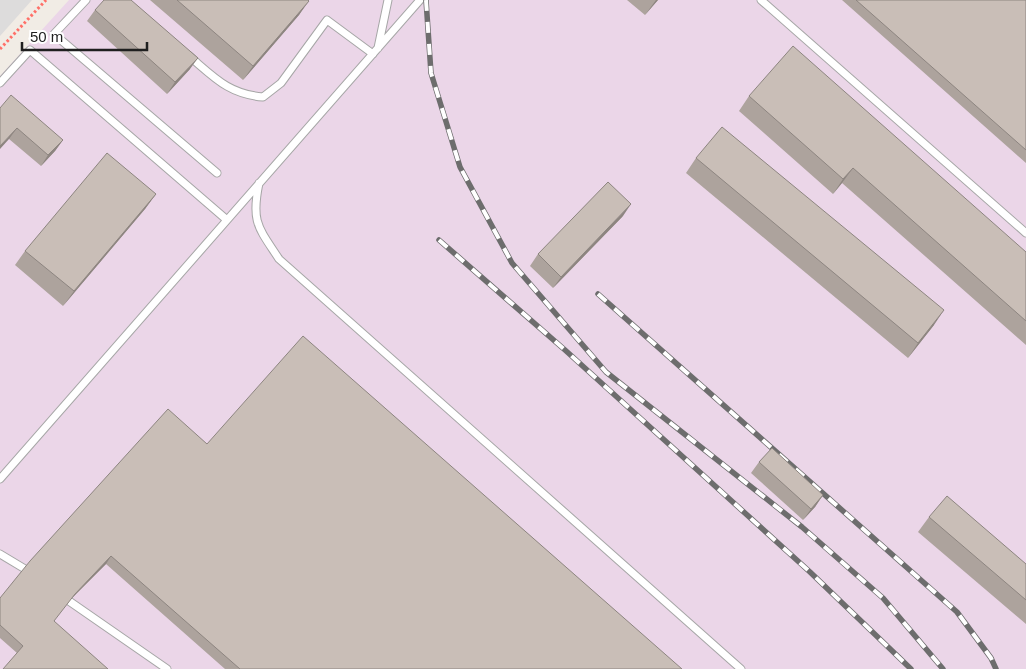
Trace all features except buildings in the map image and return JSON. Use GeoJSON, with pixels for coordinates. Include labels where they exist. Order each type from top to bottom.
{"type":"FeatureCollection","features":[{"type":"Feature","properties":{"kind":"lane"},"geometry":{"type":"LineString","coordinates":[[86,0],[54,34],[217,173]]}},
{"type":"Feature","properties":{"kind":"lane"},"geometry":{"type":"LineString","coordinates":[[376,51],[388,0]]}},
{"type":"Feature","properties":{"kind":"lane"},"geometry":{"type":"LineString","coordinates":[[0,479],[420,0]]}},
{"type":"Feature","properties":{"kind":"lane"},"geometry":{"type":"LineString","coordinates":[[761,0],[1026,233]]}},
{"type":"Feature","properties":{"kind":"lane"},"geometry":{"type":"LineString","coordinates":[[183,51],[227,89],[249,96],[264,97],[281,83],[327,20],[376,51]]}},
{"type":"Feature","properties":{"kind":"lane"},"geometry":{"type":"LineString","coordinates":[[0,83],[30,50],[227,220]]}},
{"type":"Feature","properties":{"kind":"lane"},"geometry":{"type":"LineString","coordinates":[[259,183],[254,206],[257,226],[279,258],[741,669]]}},
{"type":"Feature","properties":{"kind":"lane"},"geometry":{"type":"LineString","coordinates":[[0,554],[25,569]]}},
{"type":"Feature","properties":{"kind":"lane"},"geometry":{"type":"LineString","coordinates":[[69,601],[167,669]]}},
{"type":"Feature","properties":{"kind":"path"},"geometry":{"type":"LineString","coordinates":[[0,49],[46,0]]}},
{"type":"Feature","properties":{"kind":"shaded area"},"geometry":{"type":"Polygon","coordinates":[[[0,0],[32,0],[0,36],[0,0]]]}},
{"type":"Feature","properties":{"kind":"shaded area"},"geometry":{"type":"Polygon","coordinates":[[[69,0],[1026,0],[1026,669],[0,669],[0,76],[69,0]]]}},
{"type":"Feature","properties":{"kind":"railway"},"geometry":{"type":"LineString","coordinates":[[426,0],[431,73],[460,167],[512,263],[606,372],[802,527],[883,598],[943,669]]}},
{"type":"Feature","properties":{"kind":"railway"},"geometry":{"type":"LineString","coordinates":[[439,240],[565,350],[810,572],[911,669]]}},
{"type":"Feature","properties":{"kind":"railway"},"geometry":{"type":"LineString","coordinates":[[598,294],[957,612],[991,658],[996,669]]}}]}
